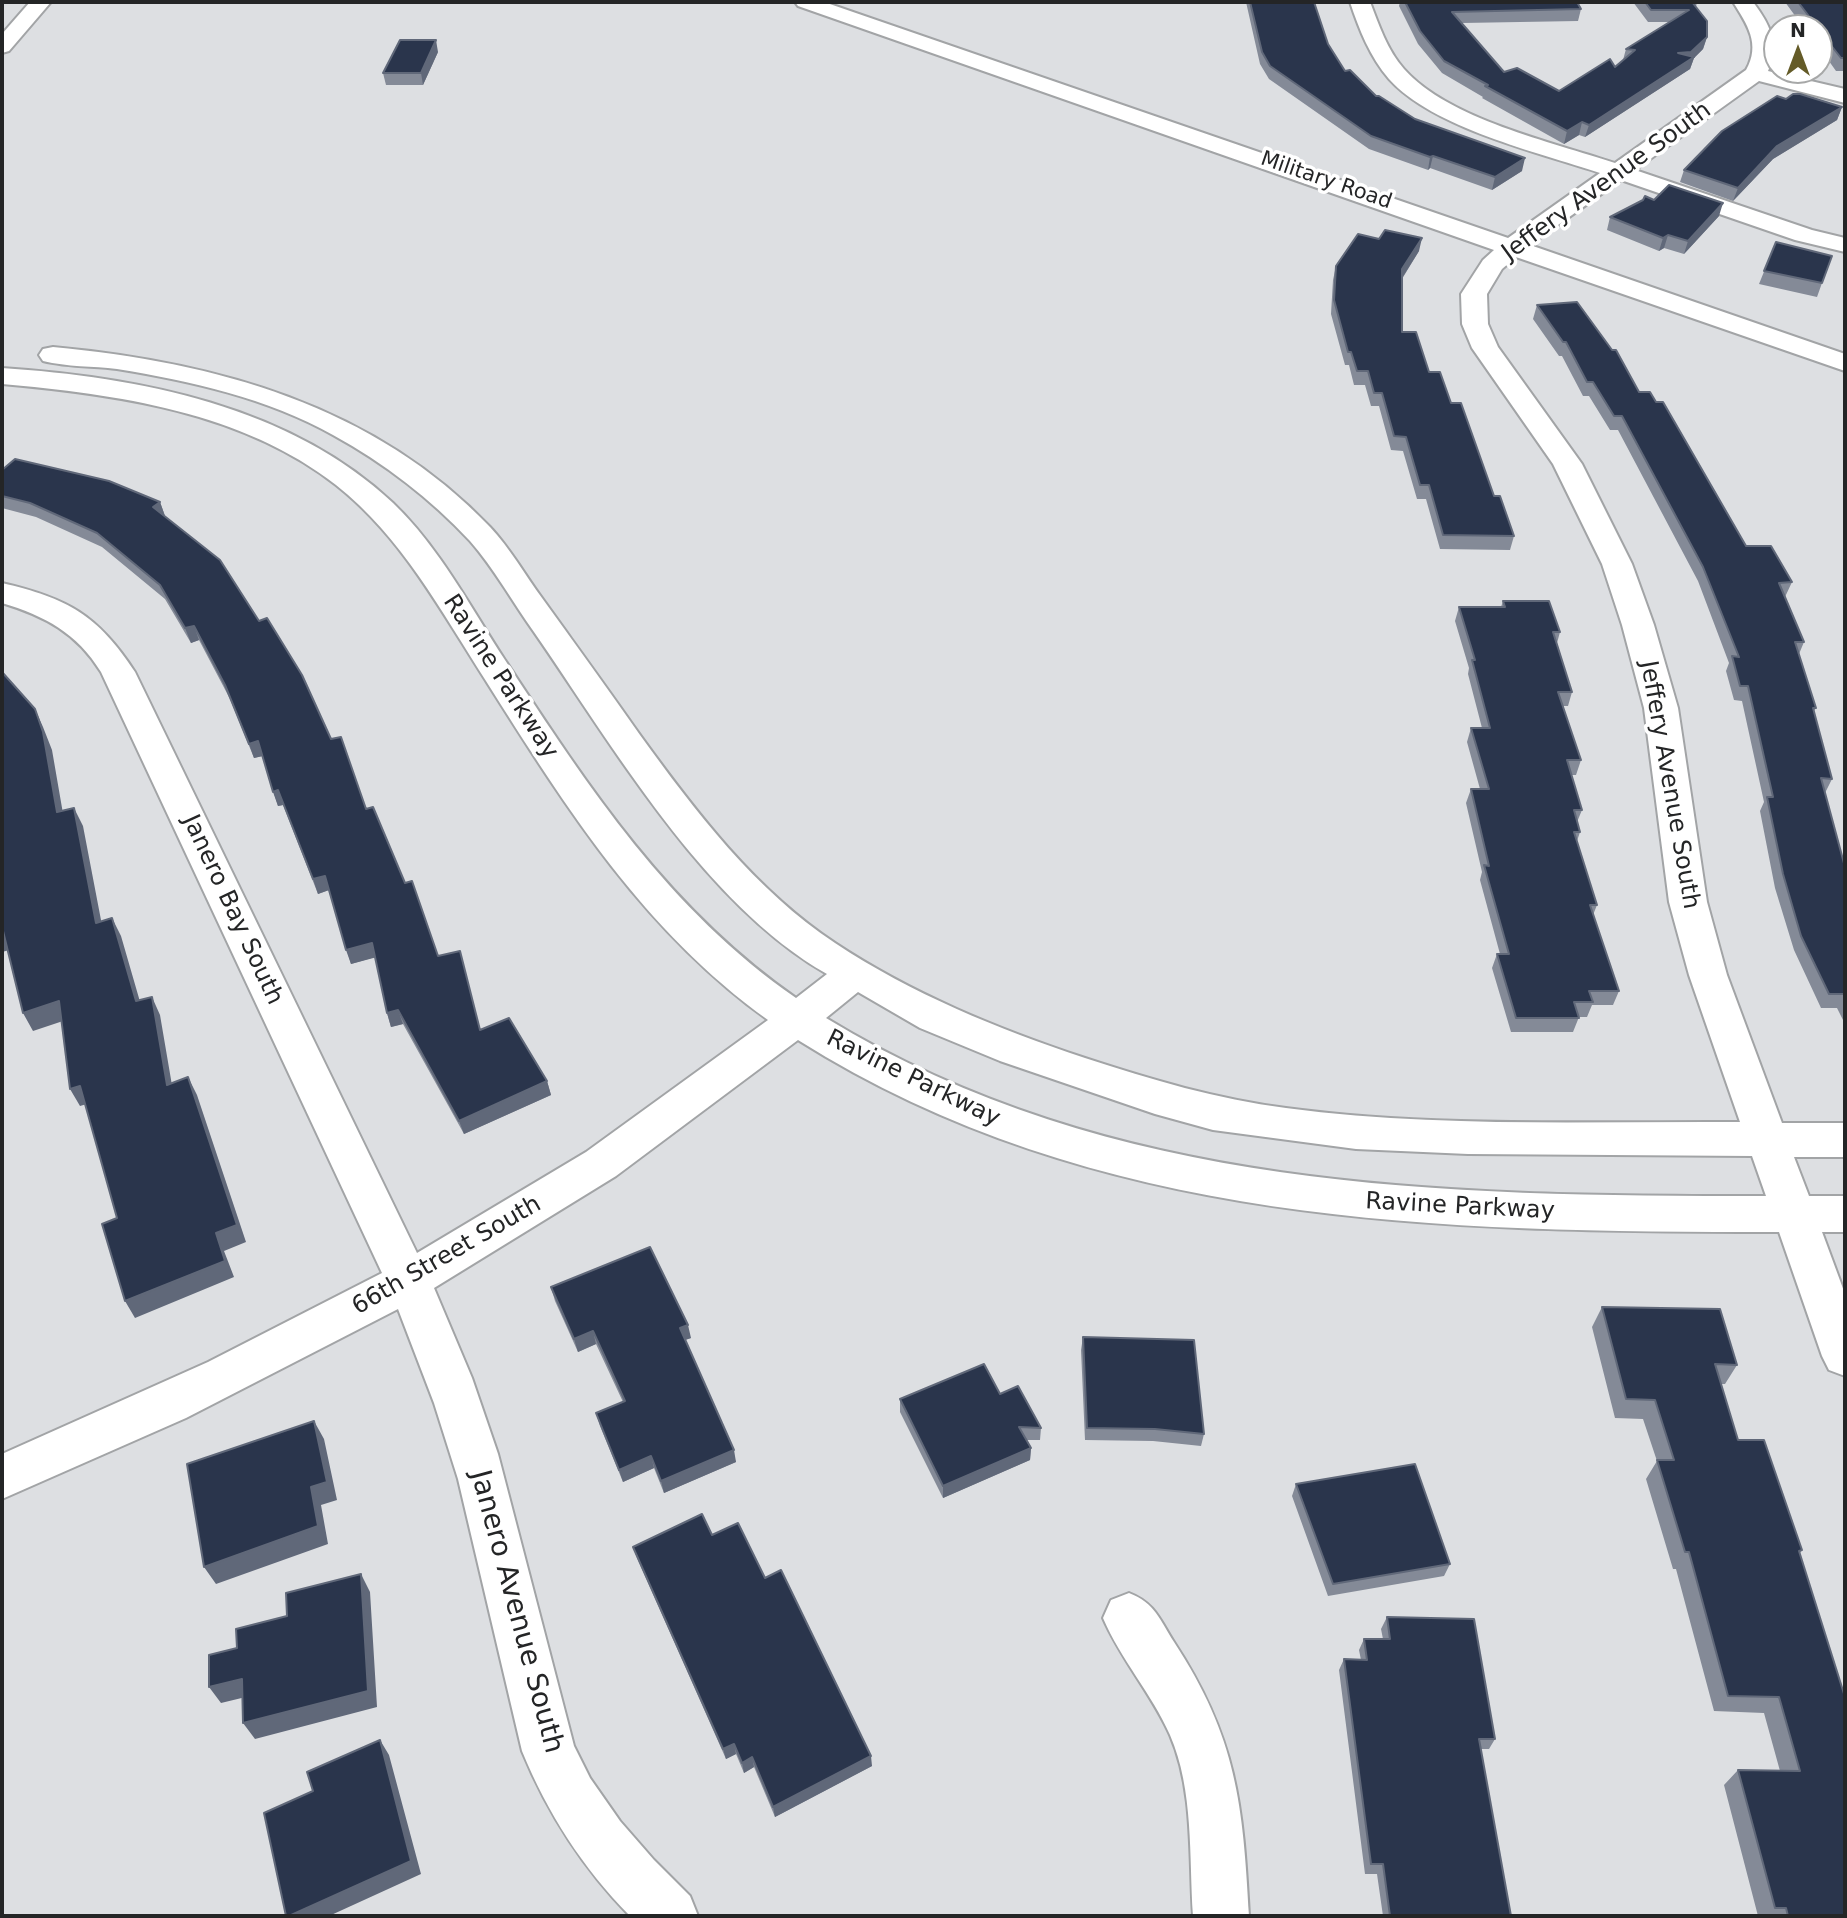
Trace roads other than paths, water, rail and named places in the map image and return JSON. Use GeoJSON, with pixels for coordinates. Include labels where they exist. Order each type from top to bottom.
{"type":"FeatureCollection","features":[{"type":"Feature","properties":{"kind":"street"},"geometry":{"type":"LineString","coordinates":[[2,47],[41,2]]}},
{"type":"Feature","properties":{"kind":"street","name":"Military Road"},"geometry":{"type":"LineString","coordinates":[[809,2],[1845,363]]}},
{"type":"Feature","properties":{"kind":"street"},"geometry":{"type":"LineString","coordinates":[[1360,2],[1385,62],[1420,94],[1491,131],[1804,234],[1845,244]]}},
{"type":"Feature","properties":{"kind":"street"},"geometry":{"type":"LineString","coordinates":[[1743,2],[1762,32],[1766,44],[1763,60],[1755,74],[1845,96]]}},
{"type":"Feature","properties":{"kind":"street","name":"Jeffery Avenue South"},"geometry":{"type":"LineString","coordinates":[[1755,74],[1513,246],[1492,265],[1475,294],[1475,324],[1485,348],[1567,464],[1617,564],[1642,636],[1661,708],[1679,843],[1695,927],[1708,975],[1845,1356]]}},
{"type":"Feature","properties":{"kind":"street"},"geometry":{"type":"LineString","coordinates":[[2,352],[112,361],[232,385],[329,422],[369,441],[402,463],[458,510],[483,537],[696,835],[788,928],[823,954],[934,1017],[1014,1050],[1143,1095],[1213,1113],[1288,1125],[1356,1132],[1468,1137],[1845,1140]]}},
{"type":"Feature","properties":{"kind":"street","name":"Ravine Parkway"},"geometry":{"type":"LineString","coordinates":[[2,376],[91,385],[191,407],[275,438],[307,455],[362,492],[396,524],[429,566],[582,804],[628,867],[664,908],[744,981],[797,1019],[886,1071],[1008,1126],[1122,1162],[1194,1178],[1307,1196],[1432,1209],[1845,1214]]}},
{"type":"Feature","properties":{"kind":"street","name":"Janero Bay South"},"geometry":{"type":"LineString","coordinates":[[2,593],[43,606],[84,627],[105,649],[118,671],[408,1281]]}},
{"type":"Feature","properties":{"kind":"street","name":"66th Street South"},"geometry":{"type":"LineString","coordinates":[[2,1476],[201,1390],[320,1330],[522,1215],[621,1150],[724,1077],[855,973]]}},
{"type":"Feature","properties":{"kind":"street","name":"Janero Avenue South"},"geometry":{"type":"LineString","coordinates":[[408,1281],[439,1354],[481,1476],[518,1625],[530,1687],[550,1753],[594,1830],[631,1878],[670,1916]]}},
{"type":"Feature","properties":{"kind":"street"},"geometry":{"type":"LineString","coordinates":[[1129,1618],[1183,1706],[1202,1749],[1211,1799],[1221,1916]]}}]}
